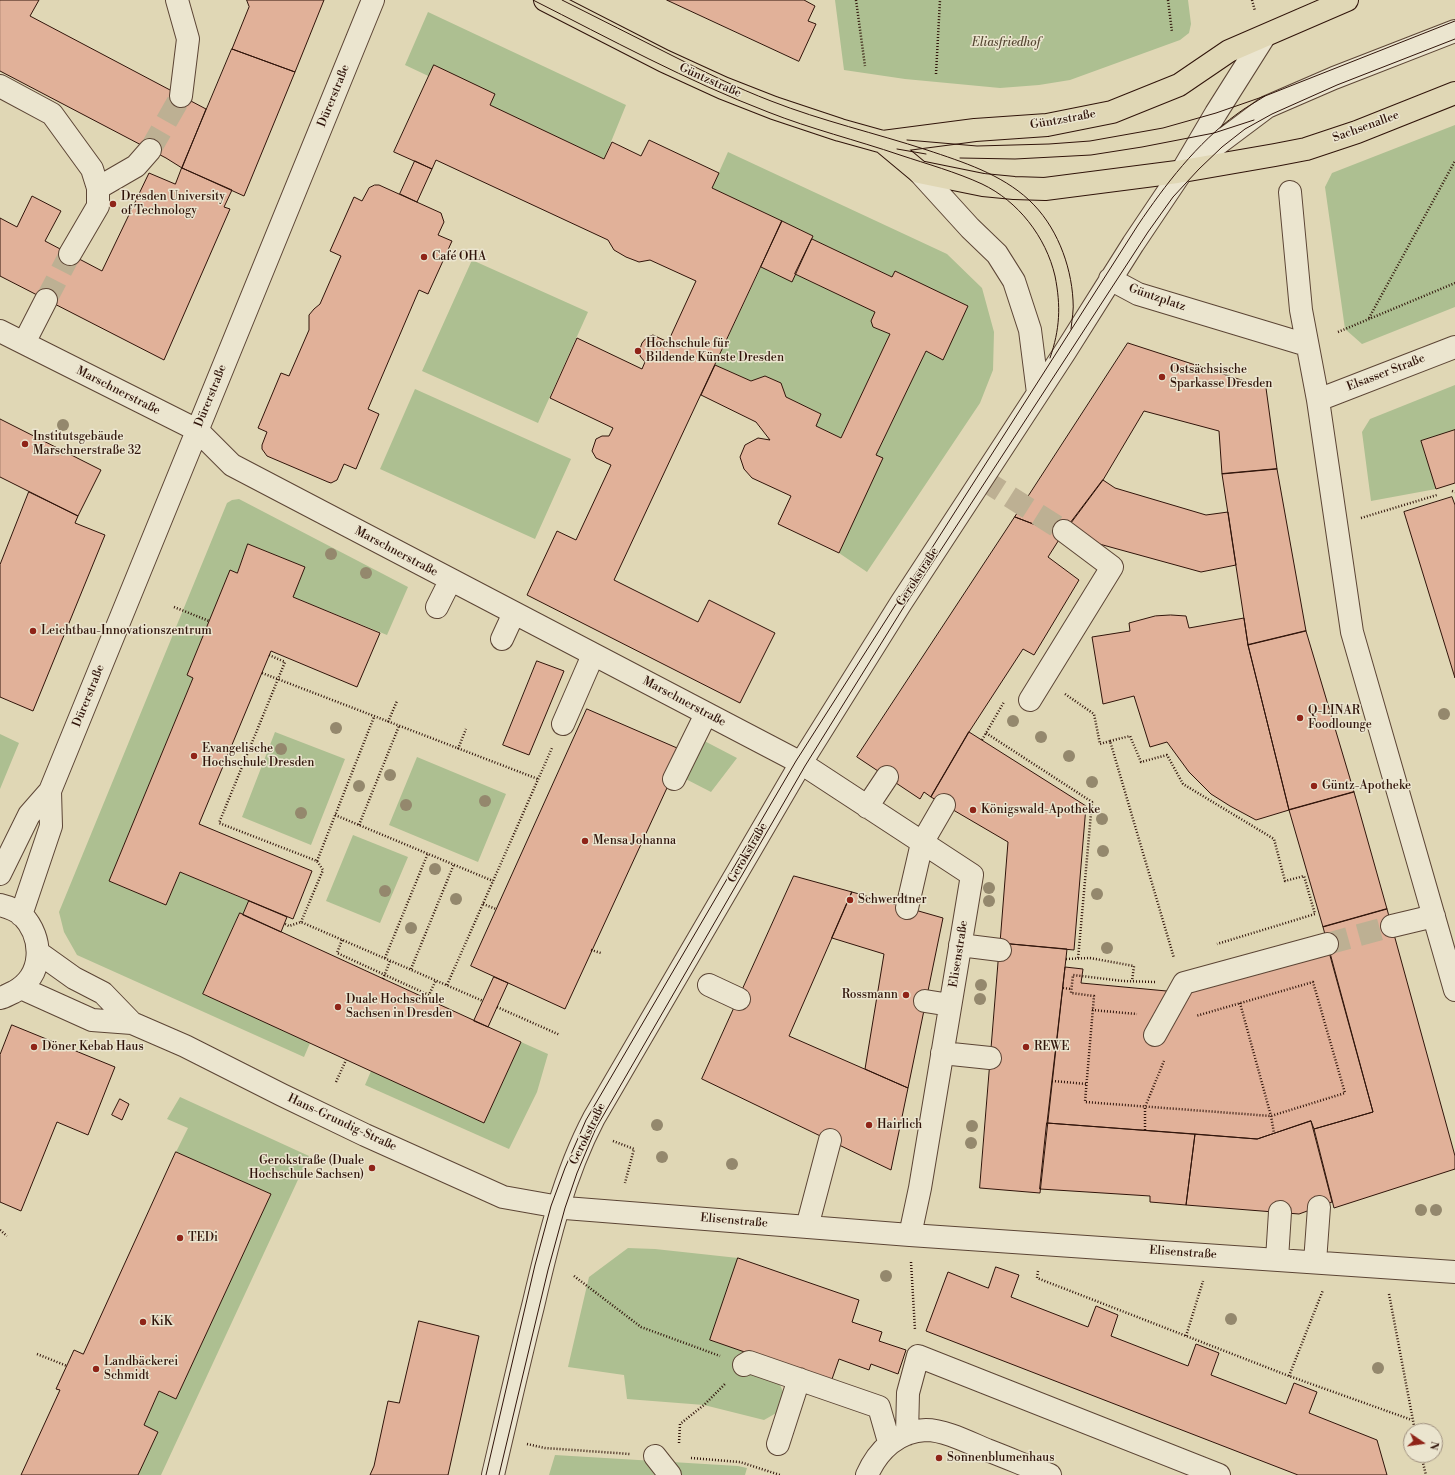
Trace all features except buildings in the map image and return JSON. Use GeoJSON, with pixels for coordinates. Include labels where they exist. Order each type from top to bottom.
{"type":"FeatureCollection","features":[{"type":"Feature","properties":{"kind":"main road","name":"Güntzstraße"},"geometry":{"type":"LineString","coordinates":[[545,0],[664,61],[723,88],[774,108],[840,130],[883,142],[975,130],[1047,125],[1112,112],[1179,85],[1229,52],[1264,37]]}},
{"type":"Feature","properties":{"kind":"main road"},"geometry":{"type":"LineString","coordinates":[[1264,37],[1347,0]]}},
{"type":"Feature","properties":{"kind":"main road","name":"Sachsenallee"},"geometry":{"type":"LineString","coordinates":[[1182,171],[1306,149],[1357,132],[1455,92]]}},
{"type":"Feature","properties":{"kind":"main road","name":"Güntzstraße"},"geometry":{"type":"LineString","coordinates":[[883,142],[919,172],[983,185],[1045,189],[1182,171]]}},
{"type":"Feature","properties":{"kind":"street"},"geometry":{"type":"LineString","coordinates":[[177,0],[188,40],[181,96]]}},
{"type":"Feature","properties":{"kind":"street","name":"Dürerstraße"},"geometry":{"type":"LineString","coordinates":[[0,874],[29,815],[50,792],[374,0]]}},
{"type":"Feature","properties":{"kind":"street"},"geometry":{"type":"LineString","coordinates":[[1182,171],[1267,106],[1455,31]]}},
{"type":"Feature","properties":{"kind":"street"},"geometry":{"type":"LineString","coordinates":[[1110,279],[1182,171],[1216,113],[1264,37]]}},
{"type":"Feature","properties":{"kind":"street"},"geometry":{"type":"LineString","coordinates":[[0,86],[52,114],[92,169],[98,188],[98,206],[70,254]]}},
{"type":"Feature","properties":{"kind":"street"},"geometry":{"type":"LineString","coordinates":[[98,188],[136,166],[150,150]]}},
{"type":"Feature","properties":{"kind":"street","name":"Güntzstraße"},"geometry":{"type":"LineString","coordinates":[[919,172],[970,228],[997,254],[1014,281],[1030,330],[1038,393]]}},
{"type":"Feature","properties":{"kind":"street"},"geometry":{"type":"LineString","coordinates":[[1290,192],[1301,310],[1318,400],[1352,632],[1455,990]]}},
{"type":"Feature","properties":{"kind":"street","name":"Güntzplatz"},"geometry":{"type":"LineString","coordinates":[[1110,279],[1138,294],[1307,345]]}},
{"type":"Feature","properties":{"kind":"street","name":"Gerokstraße"},"geometry":{"type":"LineString","coordinates":[[493,1475],[558,1207],[571,1171],[594,1118],[801,763],[901,602],[1038,393],[1110,279]]}},
{"type":"Feature","properties":{"kind":"street"},"geometry":{"type":"LineString","coordinates":[[24,343],[46,300]]}},
{"type":"Feature","properties":{"kind":"street","name":"Marschnerstraße"},"geometry":{"type":"LineString","coordinates":[[0,331],[197,430],[232,465],[450,581],[801,763]]}},
{"type":"Feature","properties":{"kind":"street","name":"Elsasser Straße"},"geometry":{"type":"LineString","coordinates":[[1318,400],[1455,347]]}},
{"type":"Feature","properties":{"kind":"street"},"geometry":{"type":"LineString","coordinates":[[1030,700],[1112,567],[1064,531]]}},
{"type":"Feature","properties":{"kind":"street"},"geometry":{"type":"LineString","coordinates":[[437,607],[450,581]]}},
{"type":"Feature","properties":{"kind":"street"},"geometry":{"type":"LineString","coordinates":[[502,639],[514,613]]}},
{"type":"Feature","properties":{"kind":"street"},"geometry":{"type":"LineString","coordinates":[[562,724],[593,655]]}},
{"type":"Feature","properties":{"kind":"street"},"geometry":{"type":"LineString","coordinates":[[674,779],[706,714]]}},
{"type":"Feature","properties":{"kind":"street","name":"Elisenstraße"},"geometry":{"type":"LineString","coordinates":[[801,763],[972,875],[920,1189],[910,1235]]}},
{"type":"Feature","properties":{"kind":"street"},"geometry":{"type":"LineString","coordinates":[[867,807],[887,777]]}},
{"type":"Feature","properties":{"kind":"street","name":"Dürerstraße"},"geometry":{"type":"LineString","coordinates":[[22,915],[51,826],[50,792]]}},
{"type":"Feature","properties":{"kind":"street"},"geometry":{"type":"LineString","coordinates":[[907,908],[922,843],[944,805]]}},
{"type":"Feature","properties":{"kind":"street"},"geometry":{"type":"LineString","coordinates":[[0,905],[10,907],[22,915],[34,932],[38,953],[36,968],[28,981],[21,988],[0,998]]}},
{"type":"Feature","properties":{"kind":"street"},"geometry":{"type":"LineString","coordinates":[[1392,926],[1434,916]]}},
{"type":"Feature","properties":{"kind":"street"},"geometry":{"type":"LineString","coordinates":[[1155,1035],[1184,983],[1327,944]]}},
{"type":"Feature","properties":{"kind":"street"},"geometry":{"type":"LineString","coordinates":[[960,945],[1000,950]]}},
{"type":"Feature","properties":{"kind":"street","name":"Hans-Grundig-Straße"},"geometry":{"type":"LineString","coordinates":[[38,953],[74,978],[103,993],[132,1023]]}},
{"type":"Feature","properties":{"kind":"street"},"geometry":{"type":"LineString","coordinates":[[709,985],[739,999]]}},
{"type":"Feature","properties":{"kind":"street","name":"Hans-Grundig-Straße"},"geometry":{"type":"LineString","coordinates":[[21,988],[92,1020],[132,1023],[185,1046],[282,1095],[488,1191],[503,1197],[558,1207]]}},
{"type":"Feature","properties":{"kind":"street"},"geometry":{"type":"LineString","coordinates":[[925,1002],[950,1005]]}},
{"type":"Feature","properties":{"kind":"street"},"geometry":{"type":"LineString","coordinates":[[942,1053],[990,1058]]}},
{"type":"Feature","properties":{"kind":"street"},"geometry":{"type":"LineString","coordinates":[[807,1227],[830,1140]]}},
{"type":"Feature","properties":{"kind":"street","name":"Elisenstraße"},"geometry":{"type":"LineString","coordinates":[[558,1207],[910,1235],[1455,1272]]}},
{"type":"Feature","properties":{"kind":"street"},"geometry":{"type":"LineString","coordinates":[[1319,1207],[1324,1263]]}},
{"type":"Feature","properties":{"kind":"street"},"geometry":{"type":"LineString","coordinates":[[1277,1260],[1280,1212]]}},
{"type":"Feature","properties":{"kind":"street"},"geometry":{"type":"LineString","coordinates":[[898,1438],[918,1356],[1220,1475]]}},
{"type":"Feature","properties":{"kind":"street"},"geometry":{"type":"LineString","coordinates":[[744,1365],[748,1362],[879,1407],[898,1438]]}},
{"type":"Feature","properties":{"kind":"street"},"geometry":{"type":"LineString","coordinates":[[778,1444],[799,1379]]}},
{"type":"Feature","properties":{"kind":"street"},"geometry":{"type":"LineString","coordinates":[[867,1475],[871,1464],[898,1438],[927,1430],[952,1435],[1050,1475]]}},
{"type":"Feature","properties":{"kind":"street"},"geometry":{"type":"LineString","coordinates":[[655,1456],[670,1475]]}},
{"type":"Feature","properties":{"kind":"path"},"geometry":{"type":"LineString","coordinates":[[856,0],[865,66]]}},
{"type":"Feature","properties":{"kind":"path"},"geometry":{"type":"LineString","coordinates":[[936,74],[940,0]]}},
{"type":"Feature","properties":{"kind":"path"},"geometry":{"type":"LineString","coordinates":[[1168,0],[1172,32]]}},
{"type":"Feature","properties":{"kind":"path"},"geometry":{"type":"LineString","coordinates":[[1369,318],[1455,161]]}},
{"type":"Feature","properties":{"kind":"path"},"geometry":{"type":"LineString","coordinates":[[1338,332],[1455,283]]}},
{"type":"Feature","properties":{"kind":"path"},"geometry":{"type":"LineString","coordinates":[[1336,526],[1437,495]]}},
{"type":"Feature","properties":{"kind":"path"},"geometry":{"type":"LineString","coordinates":[[174,608],[209,622]]}},
{"type":"Feature","properties":{"kind":"path"},"geometry":{"type":"LineString","coordinates":[[269,655],[284,662],[219,823],[317,861],[323,870],[301,922]]}},
{"type":"Feature","properties":{"kind":"path"},"geometry":{"type":"LineString","coordinates":[[262,673],[538,779]]}},
{"type":"Feature","properties":{"kind":"path"},"geometry":{"type":"LineString","coordinates":[[1043,680],[1094,714],[1100,744],[1130,736],[1141,762],[1167,755],[1183,784],[1274,839],[1285,881],[1304,876],[1315,914],[1210,946]]}},
{"type":"Feature","properties":{"kind":"path"},"geometry":{"type":"LineString","coordinates":[[388,722],[397,701]]}},
{"type":"Feature","properties":{"kind":"path"},"geometry":{"type":"LineString","coordinates":[[317,861],[374,716]]}},
{"type":"Feature","properties":{"kind":"path"},"geometry":{"type":"LineString","coordinates":[[447,985],[562,724]]}},
{"type":"Feature","properties":{"kind":"path"},"geometry":{"type":"LineString","coordinates":[[359,825],[399,726]]}},
{"type":"Feature","properties":{"kind":"path"},"geometry":{"type":"LineString","coordinates":[[458,749],[466,729]]}},
{"type":"Feature","properties":{"kind":"path"},"geometry":{"type":"LineString","coordinates":[[986,734],[1092,802],[1078,959]]}},
{"type":"Feature","properties":{"kind":"path"},"geometry":{"type":"LineString","coordinates":[[1110,741],[1173,958],[1181,956]]}},
{"type":"Feature","properties":{"kind":"path"},"geometry":{"type":"LineString","coordinates":[[335,815],[493,881]]}},
{"type":"Feature","properties":{"kind":"path"},"geometry":{"type":"LineString","coordinates":[[385,958],[428,854]]}},
{"type":"Feature","properties":{"kind":"path"},"geometry":{"type":"LineString","coordinates":[[410,970],[454,864]]}},
{"type":"Feature","properties":{"kind":"path"},"geometry":{"type":"LineString","coordinates":[[483,904],[496,909]]}},
{"type":"Feature","properties":{"kind":"path"},"geometry":{"type":"LineString","coordinates":[[285,924],[289,926],[301,922],[483,1001]]}},
{"type":"Feature","properties":{"kind":"path"},"geometry":{"type":"LineString","coordinates":[[342,940],[337,953],[430,995],[436,980]]}},
{"type":"Feature","properties":{"kind":"path"},"geometry":{"type":"LineString","coordinates":[[591,950],[601,953]]}},
{"type":"Feature","properties":{"kind":"path"},"geometry":{"type":"LineString","coordinates":[[1066,959],[1090,958],[1134,966],[1132,981]]}},
{"type":"Feature","properties":{"kind":"path"},"geometry":{"type":"LineString","coordinates":[[383,979],[390,961]]}},
{"type":"Feature","properties":{"kind":"path"},"geometry":{"type":"LineString","coordinates":[[1123,981],[1073,975],[1071,993],[1094,996],[1085,1102],[1271,1116],[1345,1092],[1314,982],[1192,1017]]}},
{"type":"Feature","properties":{"kind":"path"},"geometry":{"type":"LineString","coordinates":[[1063,988],[1071,988]]}},
{"type":"Feature","properties":{"kind":"path"},"geometry":{"type":"LineString","coordinates":[[1240,1003],[1271,1116],[1274,1133]]}},
{"type":"Feature","properties":{"kind":"path"},"geometry":{"type":"LineString","coordinates":[[497,1007],[560,1035]]}},
{"type":"Feature","properties":{"kind":"path"},"geometry":{"type":"LineString","coordinates":[[1145,1130],[1145,1107],[1164,1059]]}},
{"type":"Feature","properties":{"kind":"path"},"geometry":{"type":"LineString","coordinates":[[336,1082],[346,1060]]}},
{"type":"Feature","properties":{"kind":"path"},"geometry":{"type":"LineString","coordinates":[[1052,1081],[1087,1084]]}},
{"type":"Feature","properties":{"kind":"path"},"geometry":{"type":"LineString","coordinates":[[613,1141],[634,1149],[625,1183]]}},
{"type":"Feature","properties":{"kind":"path"},"geometry":{"type":"LineString","coordinates":[[0,1230],[7,1236]]}},
{"type":"Feature","properties":{"kind":"path"},"geometry":{"type":"LineString","coordinates":[[910,1235],[918,1356]]}},
{"type":"Feature","properties":{"kind":"path"},"geometry":{"type":"LineString","coordinates":[[1040,1244],[1037,1278],[1289,1376],[1412,1420]]}},
{"type":"Feature","properties":{"kind":"path"},"geometry":{"type":"LineString","coordinates":[[1186,1336],[1211,1255]]}},
{"type":"Feature","properties":{"kind":"path"},"geometry":{"type":"LineString","coordinates":[[1289,1376],[1324,1263]]}},
{"type":"Feature","properties":{"kind":"path"},"geometry":{"type":"LineString","coordinates":[[1384,1267],[1413,1423]]}},
{"type":"Feature","properties":{"kind":"path"},"geometry":{"type":"LineString","coordinates":[[574,1276],[641,1327],[744,1365],[704,1405],[680,1424],[679,1447]]}},
{"type":"Feature","properties":{"kind":"path"},"geometry":{"type":"LineString","coordinates":[[37,1354],[67,1366]]}},
{"type":"Feature","properties":{"kind":"path"},"geometry":{"type":"LineString","coordinates":[[1423,1463],[1426,1475]]}},
{"type":"Feature","properties":{"kind":"green space","name":"Eliasfriedhof"},"geometry":{"type":"Polygon","coordinates":[[[835,0],[1188,0],[1191,24],[1189,33],[1180,40],[1070,80],[1039,85],[1000,88],[905,79],[844,70],[835,0]]]}},
{"type":"Feature","properties":{"kind":"green space"},"geometry":{"type":"Polygon","coordinates":[[[428,12],[626,105],[604,159],[405,65],[428,12]]]}},
{"type":"Feature","properties":{"kind":"green space"},"geometry":{"type":"Polygon","coordinates":[[[1455,125],[1455,307],[1362,344],[1345,329],[1325,187],[1332,173],[1455,125]]]}},
{"type":"Feature","properties":{"kind":"green space"},"geometry":{"type":"Polygon","coordinates":[[[728,152],[947,254],[982,288],[994,332],[993,370],[980,403],[867,572],[839,553],[876,455],[926,351],[892,277],[812,239],[813,236],[712,188],[728,152]]]}},
{"type":"Feature","properties":{"kind":"green space"},"geometry":{"type":"Polygon","coordinates":[[[472,260],[588,312],[538,423],[422,371],[472,260]]]}},
{"type":"Feature","properties":{"kind":"green space"},"geometry":{"type":"Polygon","coordinates":[[[761,267],[795,274],[875,312],[873,327],[890,334],[841,438],[816,426],[821,414],[786,397],[781,383],[765,376],[751,381],[715,365],[761,267]]]}},
{"type":"Feature","properties":{"kind":"green space"},"geometry":{"type":"Polygon","coordinates":[[[1455,385],[1455,430],[1421,441],[1436,489],[1371,501],[1362,432],[1370,419],[1455,385]]]}},
{"type":"Feature","properties":{"kind":"green space"},"geometry":{"type":"Polygon","coordinates":[[[415,389],[571,459],[535,539],[380,469],[415,389]]]}},
{"type":"Feature","properties":{"kind":"green space"},"geometry":{"type":"Polygon","coordinates":[[[239,499],[408,587],[387,635],[293,597],[305,567],[248,544],[237,573],[230,571],[187,675],[193,678],[109,881],[166,905],[180,872],[249,901],[243,915],[239,914],[203,994],[310,1043],[304,1057],[77,955],[64,932],[59,912],[227,503],[232,500],[239,499]]]}},
{"type":"Feature","properties":{"kind":"green space"},"geometry":{"type":"Polygon","coordinates":[[[275,732],[345,759],[311,845],[242,817],[275,732]]]}},
{"type":"Feature","properties":{"kind":"green space"},"geometry":{"type":"Polygon","coordinates":[[[0,734],[19,743],[0,789],[0,734]]]}},
{"type":"Feature","properties":{"kind":"green space"},"geometry":{"type":"Polygon","coordinates":[[[691,734],[737,758],[711,792],[674,773],[691,734]]]}},
{"type":"Feature","properties":{"kind":"green space"},"geometry":{"type":"Polygon","coordinates":[[[417,757],[506,794],[478,862],[389,825],[417,757]]]}},
{"type":"Feature","properties":{"kind":"green space"},"geometry":{"type":"Polygon","coordinates":[[[353,835],[408,857],[380,923],[326,901],[353,835]]]}},
{"type":"Feature","properties":{"kind":"green space"},"geometry":{"type":"Polygon","coordinates":[[[521,1042],[548,1054],[537,1092],[509,1149],[365,1085],[371,1071],[484,1123],[521,1042]]]}},
{"type":"Feature","properties":{"kind":"green space"},"geometry":{"type":"Polygon","coordinates":[[[180,1097],[309,1156],[161,1475],[138,1475],[158,1432],[144,1425],[159,1391],[176,1399],[271,1194],[176,1152],[188,1128],[167,1119],[180,1097]]]}},
{"type":"Feature","properties":{"kind":"green space"},"geometry":{"type":"Polygon","coordinates":[[[628,1248],[655,1249],[738,1258],[710,1340],[751,1354],[778,1380],[784,1394],[778,1412],[764,1420],[704,1405],[627,1399],[624,1375],[568,1367],[589,1277],[628,1248]]]}},
{"type":"Feature","properties":{"kind":"green space"},"geometry":{"type":"Polygon","coordinates":[[[555,1455],[738,1466],[747,1468],[745,1475],[549,1475],[555,1455]]]}},
{"type":"Feature","properties":{"kind":"tunnel"},"geometry":{"type":"LineString","coordinates":[[150,150],[181,96]]}},
{"type":"Feature","properties":{"kind":"tunnel"},"geometry":{"type":"LineString","coordinates":[[46,300],[70,254]]}},
{"type":"Feature","properties":{"kind":"tunnel"},"geometry":{"type":"LineString","coordinates":[[982,479],[1064,531]]}},
{"type":"Feature","properties":{"kind":"tunnel"},"geometry":{"type":"LineString","coordinates":[[1327,944],[1392,926]]}},
{"type":"Feature","properties":{"kind":"tram line"},"geometry":{"type":"LineString","coordinates":[[533,0],[649,59],[738,100],[801,124],[952,172],[995,191],[1019,210],[1029,222],[1045,248],[1051,262],[1057,287],[1059,307],[1058,327],[1050,358]]}},
{"type":"Feature","properties":{"kind":"tram line"},"geometry":{"type":"LineString","coordinates":[[562,0],[697,68],[758,96],[810,115],[954,159],[981,170],[1006,183],[1018,191],[1039,210],[1047,221],[1060,246],[1072,286],[1073,307],[1071,329]]}},
{"type":"Feature","properties":{"kind":"tram line"},"geometry":{"type":"LineString","coordinates":[[907,140],[977,146],[1049,144],[1090,141],[1163,128],[1216,113],[1265,96],[1455,21]]}},
{"type":"Feature","properties":{"kind":"tram line"},"geometry":{"type":"LineString","coordinates":[[499,1475],[548,1270],[565,1208],[577,1173],[596,1128],[805,766],[905,605],[1148,232],[1173,197],[1199,169],[1222,147],[1245,129],[1272,114],[1337,85],[1455,39]]}},
{"type":"Feature","properties":{"kind":"tram line"},"geometry":{"type":"LineString","coordinates":[[486,1475],[535,1265],[551,1206],[565,1168],[586,1120],[796,761],[1138,225],[1159,195],[1195,151],[1222,125],[1240,111],[1265,96]]}},
{"type":"Feature","properties":{"kind":"tram line"},"geometry":{"type":"LineString","coordinates":[[960,158],[1015,159],[1091,155],[1214,133],[1254,120]]}},
{"type":"Feature","properties":{"kind":"tram line"},"geometry":{"type":"LineString","coordinates":[[897,149],[926,154]]}},
{"type":"Feature","properties":{"kind":"place","name":"Dresden University of Technology"},"geometry":{"type":"Point","coordinates":[113,204]}},
{"type":"Feature","properties":{"kind":"place","name":"Café OHA"},"geometry":{"type":"Point","coordinates":[424,257]}},
{"type":"Feature","properties":{"kind":"place","name":"Hochschule für Bildende Künste Dresden"},"geometry":{"type":"Point","coordinates":[638,351]}},
{"type":"Feature","properties":{"kind":"place","name":"Ostsächsische Sparkasse Dresden"},"geometry":{"type":"Point","coordinates":[1162,377]}},
{"type":"Feature","properties":{"kind":"place","name":"Institutsgebäude Marschnerstraße 32"},"geometry":{"type":"Point","coordinates":[25,444]}},
{"type":"Feature","properties":{"kind":"place","name":"Leichtbau-Innovationszentrum"},"geometry":{"type":"Point","coordinates":[33,631]}},
{"type":"Feature","properties":{"kind":"place","name":"Q-LINAR Foodlounge"},"geometry":{"type":"Point","coordinates":[1300,718]}},
{"type":"Feature","properties":{"kind":"place","name":"Evangelische Hochschule Dresden"},"geometry":{"type":"Point","coordinates":[194,756]}},
{"type":"Feature","properties":{"kind":"place","name":"Güntz-Apotheke"},"geometry":{"type":"Point","coordinates":[1314,786]}},
{"type":"Feature","properties":{"kind":"place","name":"Königswald-Apotheke"},"geometry":{"type":"Point","coordinates":[973,810]}},
{"type":"Feature","properties":{"kind":"place","name":"Mensa Johanna"},"geometry":{"type":"Point","coordinates":[585,841]}},
{"type":"Feature","properties":{"kind":"place","name":"Schwerdtner"},"geometry":{"type":"Point","coordinates":[850,900]}},
{"type":"Feature","properties":{"kind":"place","name":"Rossmann"},"geometry":{"type":"Point","coordinates":[906,995]}},
{"type":"Feature","properties":{"kind":"place","name":"Duale Hochschule Sachsen in Dresden"},"geometry":{"type":"Point","coordinates":[338,1007]}},
{"type":"Feature","properties":{"kind":"place","name":"Döner Kebab Haus"},"geometry":{"type":"Point","coordinates":[34,1047]}},
{"type":"Feature","properties":{"kind":"place","name":"REWE"},"geometry":{"type":"Point","coordinates":[1026,1047]}},
{"type":"Feature","properties":{"kind":"place","name":"Hairlich"},"geometry":{"type":"Point","coordinates":[869,1125]}},
{"type":"Feature","properties":{"kind":"place","name":"Gerokstraße (Duale Hochschule Sachsen)"},"geometry":{"type":"Point","coordinates":[372,1168]}},
{"type":"Feature","properties":{"kind":"place","name":"TEDi"},"geometry":{"type":"Point","coordinates":[180,1238]}},
{"type":"Feature","properties":{"kind":"place","name":"KiK"},"geometry":{"type":"Point","coordinates":[143,1322]}},
{"type":"Feature","properties":{"kind":"place","name":"Landbäckerei Schmidt"},"geometry":{"type":"Point","coordinates":[96,1369]}},
{"type":"Feature","properties":{"kind":"place","name":"Sonnenblumenhaus"},"geometry":{"type":"Point","coordinates":[939,1458]}}]}
